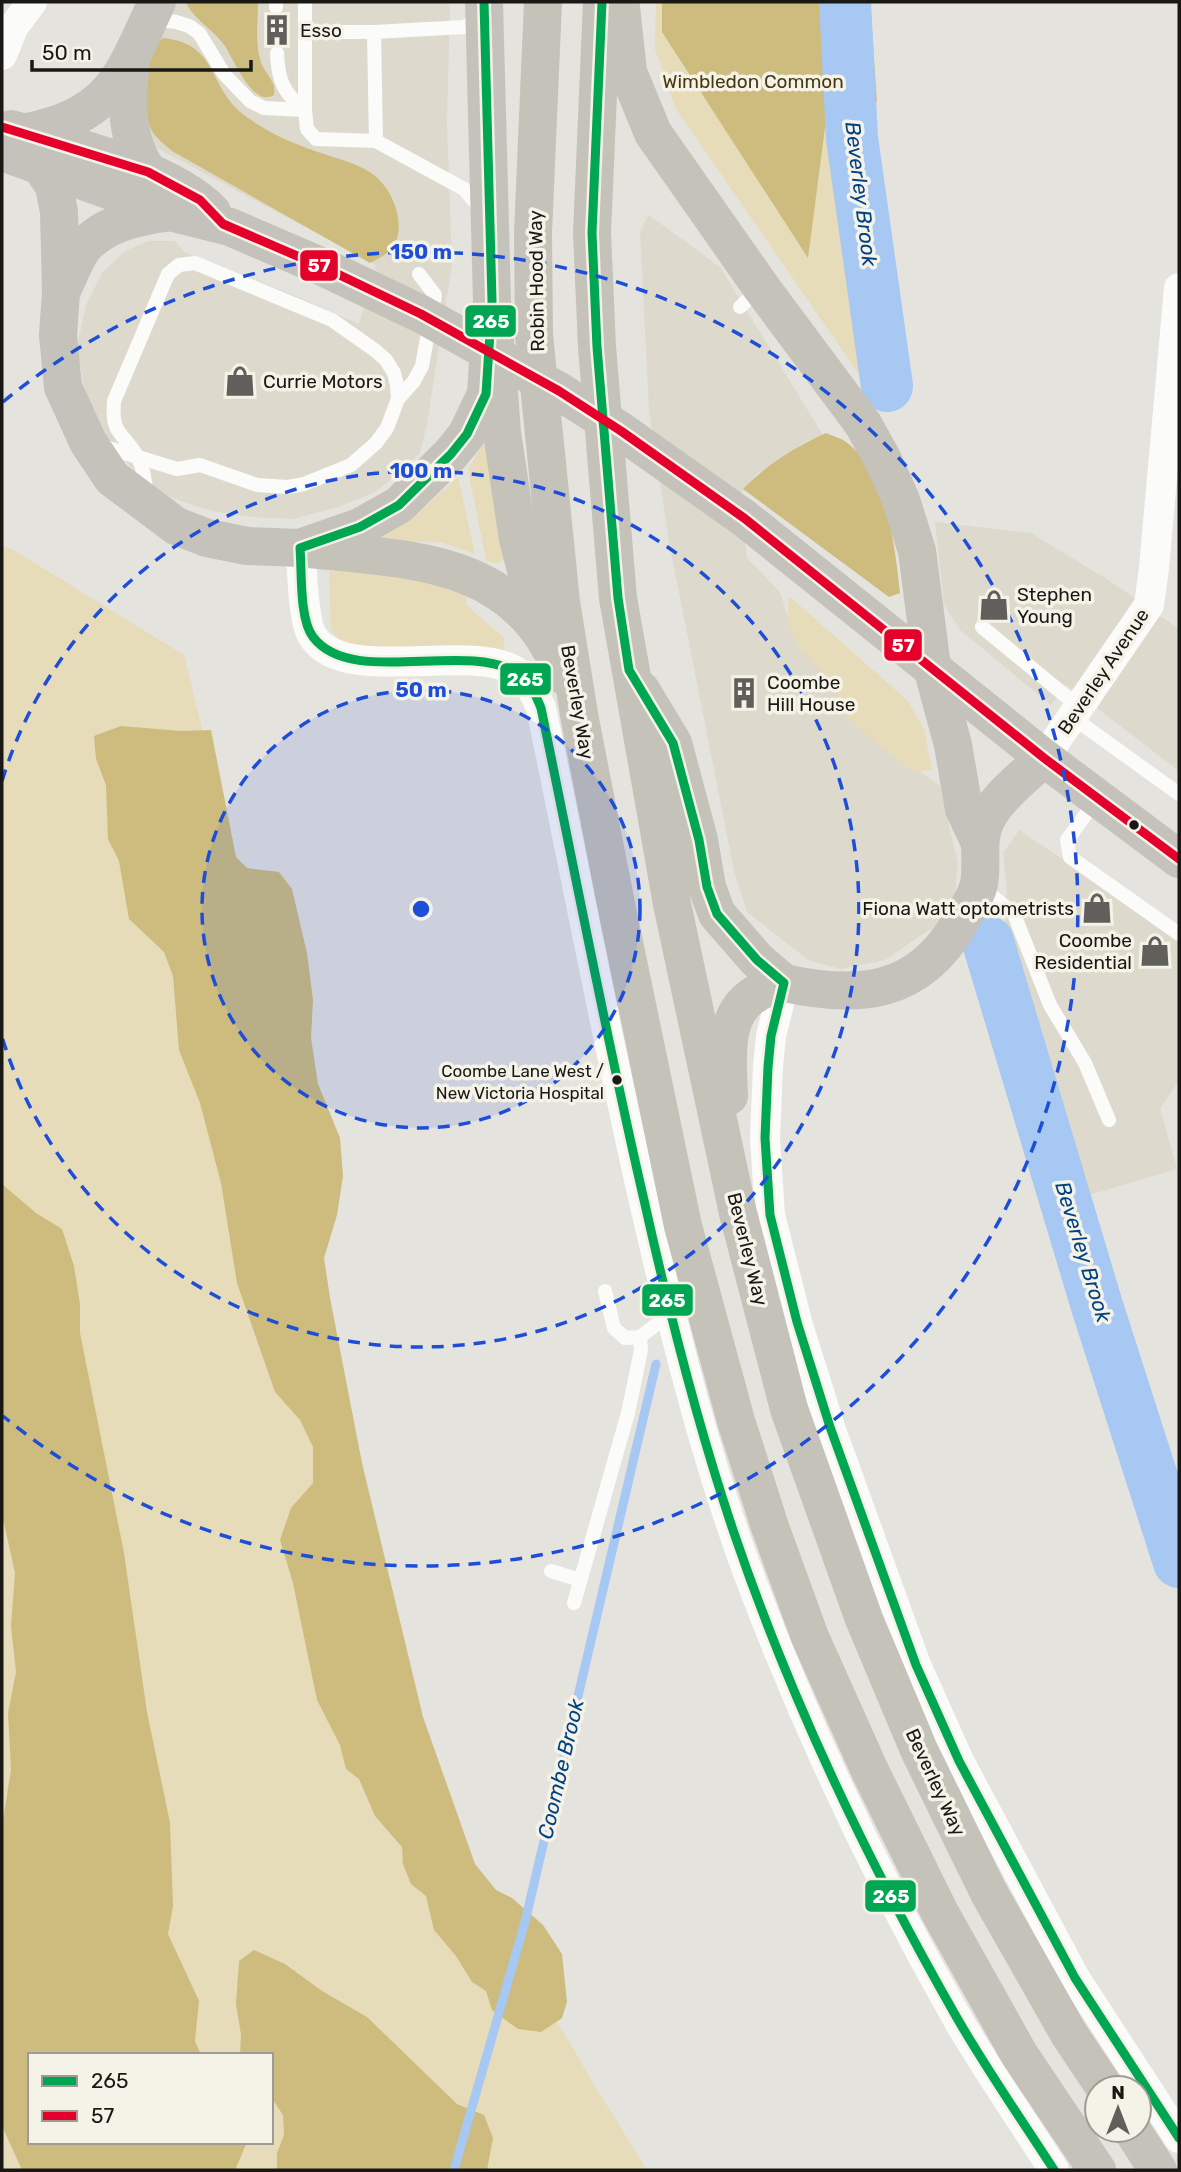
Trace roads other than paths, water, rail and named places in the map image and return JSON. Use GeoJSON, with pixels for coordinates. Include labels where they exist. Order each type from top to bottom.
{"type":"FeatureCollection","features":[{"type":"Feature","properties":{"kind":"highway","name":"Robin Hood Way"},"geometry":{"type":"LineString","coordinates":[[543,2],[533,233],[534,335],[552,617]]}},
{"type":"Feature","properties":{"kind":"highway","name":"Beverley Way"},"geometry":{"type":"LineString","coordinates":[[602,2],[592,233],[597,346],[618,598],[672,904],[738,1213],[789,1409],[864,1619],[919,1750],[989,1893],[1069,2034],[1096,2074]]}},
{"type":"Feature","properties":{"kind":"highway"},"geometry":{"type":"LineString","coordinates":[[620,2],[628,72],[653,134],[750,297],[863,424],[883,460],[901,500],[917,551],[932,667]]}},
{"type":"Feature","properties":{"kind":"highway"},"geometry":{"type":"LineString","coordinates":[[492,301],[502,433],[518,539],[552,617]]}},
{"type":"Feature","properties":{"kind":"highway"},"geometry":{"type":"LineString","coordinates":[[300,548],[430,563],[478,578],[509,600],[552,617]]}},
{"type":"Feature","properties":{"kind":"highway","name":"Beverley Way"},"geometry":{"type":"LineString","coordinates":[[552,617],[580,720],[683,1226],[736,1421],[770,1527],[810,1637],[870,1771],[939,1911],[1019,2054],[1097,2170]]}},
{"type":"Feature","properties":{"kind":"highway"},"geometry":{"type":"LineString","coordinates":[[629,670],[673,743],[699,840],[707,887],[717,914],[757,960],[784,983]]}},
{"type":"Feature","properties":{"kind":"highway"},"geometry":{"type":"LineString","coordinates":[[738,1213],[729,1110],[730,1040],[734,1020],[741,1005],[751,995],[766,987],[784,983]]}},
{"type":"Feature","properties":{"kind":"highway"},"geometry":{"type":"LineString","coordinates":[[1141,2144],[1158,2170]]}},
{"type":"Feature","properties":{"kind":"main road"},"geometry":{"type":"LineString","coordinates":[[9,137],[40,165],[54,186],[59,212],[61,292],[58,335],[63,387],[88,442],[112,478],[176,526],[207,538],[247,545],[300,548],[360,527],[399,505],[451,454],[467,434],[486,394],[492,301],[484,6]]}},
{"type":"Feature","properties":{"kind":"main road"},"geometry":{"type":"LineString","coordinates":[[9,137],[47,128],[89,110],[110,92],[132,60],[153,10]]}},
{"type":"Feature","properties":{"kind":"main road"},"geometry":{"type":"LineString","coordinates":[[132,60],[126,105],[138,157],[148,173]]}},
{"type":"Feature","properties":{"kind":"main road"},"geometry":{"type":"LineString","coordinates":[[9,137],[148,173],[200,200],[226,225]]}},
{"type":"Feature","properties":{"kind":"main road"},"geometry":{"type":"LineString","coordinates":[[40,165],[170,212],[226,225],[325,268],[421,314],[559,391],[744,518],[1044,758],[1179,859]]}},
{"type":"Feature","properties":{"kind":"main road"},"geometry":{"type":"LineString","coordinates":[[61,292],[83,248],[106,229],[132,218],[170,212]]}},
{"type":"Feature","properties":{"kind":"main road"},"geometry":{"type":"LineString","coordinates":[[932,667],[953,745],[964,809],[979,841]]}},
{"type":"Feature","properties":{"kind":"main road"},"geometry":{"type":"LineString","coordinates":[[784,983],[845,993],[872,991],[898,982],[933,957],[951,939],[979,885],[979,841],[985,821],[993,809],[1044,758]]}},
{"type":"Feature","properties":{"kind":"street"},"geometry":{"type":"LineString","coordinates":[[2,55],[15,26],[32,2]]}},
{"type":"Feature","properties":{"kind":"street","name":"Beverley Avenue"},"geometry":{"type":"LineString","coordinates":[[1044,758],[1149,606],[1152,596],[1179,288]]}},
{"type":"Feature","properties":{"kind":"street","name":"Beverley Way"},"geometry":{"type":"LineString","coordinates":[[300,548],[306,611],[313,637],[328,649],[349,659],[379,662],[485,661],[503,664],[519,673],[536,695],[541,708],[626,1123],[670,1314],[713,1468],[750,1576],[814,1739],[873,1858],[958,2019],[1054,2170]]}},
{"type":"Feature","properties":{"kind":"street","name":"Beverley Way"},"geometry":{"type":"LineString","coordinates":[[784,983],[771,1035],[768,1067],[765,1138],[770,1215],[797,1322],[830,1427],[916,1665],[959,1761],[1075,1978],[1179,2138]]}},
{"type":"Feature","properties":{"kind":"lane"},"geometry":{"type":"LineString","coordinates":[[306,2],[307,129],[316,139],[376,141],[464,189],[490,220]]}},
{"type":"Feature","properties":{"kind":"lane"},"geometry":{"type":"LineString","coordinates":[[305,32],[374,32],[465,27],[484,6]]}},
{"type":"Feature","properties":{"kind":"lane"},"geometry":{"type":"LineString","coordinates":[[153,10],[199,33],[224,74],[250,101],[264,108],[305,110]]}},
{"type":"Feature","properties":{"kind":"lane"},"geometry":{"type":"LineString","coordinates":[[374,32],[376,141]]}},
{"type":"Feature","properties":{"kind":"lane"},"geometry":{"type":"LineString","coordinates":[[277,53],[283,89],[305,110]]}},
{"type":"Feature","properties":{"kind":"lane"},"geometry":{"type":"LineString","coordinates":[[148,505],[145,473],[136,455],[117,432],[114,401],[167,274],[178,265],[195,263],[332,320],[386,360],[394,373],[398,399]]}},
{"type":"Feature","properties":{"kind":"lane"},"geometry":{"type":"LineString","coordinates":[[88,442],[177,469],[200,465],[257,485],[304,484],[335,473],[363,455],[387,428],[398,399],[414,381],[422,366],[435,295],[419,274]]}},
{"type":"Feature","properties":{"kind":"lane"},"geometry":{"type":"LineString","coordinates":[[982,627],[1075,712],[1179,794]]}},
{"type":"Feature","properties":{"kind":"lane"},"geometry":{"type":"LineString","coordinates":[[1097,798],[1067,839],[1070,857],[1179,934]]}},
{"type":"Feature","properties":{"kind":"lane"},"geometry":{"type":"LineString","coordinates":[[979,885],[1014,914],[1050,1005],[1085,1063],[1109,1120]]}},
{"type":"Feature","properties":{"kind":"lane"},"geometry":{"type":"LineString","coordinates":[[605,1291],[614,1328],[625,1338],[640,1337],[670,1314]]}},
{"type":"Feature","properties":{"kind":"lane"},"geometry":{"type":"LineString","coordinates":[[574,1603],[628,1413],[641,1350],[640,1337]]}},
{"type":"Feature","properties":{"kind":"lane"},"geometry":{"type":"LineString","coordinates":[[551,1571],[580,1580]]}},
{"type":"Feature","properties":{"kind":"waterway","name":"Beverley Brook"},"geometry":{"type":"LineString","coordinates":[[845,2],[852,138],[887,386]]}},
{"type":"Feature","properties":{"kind":"waterway","name":"Beverley Brook"},"geometry":{"type":"LineString","coordinates":[[988,942],[1097,1306],[1179,1562]]}},
{"type":"Feature","properties":{"kind":"waterway","name":"Coombe Brook"},"geometry":{"type":"LineString","coordinates":[[454,2170],[525,1922],[656,1364]]}},
{"type":"Feature","properties":{"kind":"place","name":"Esso"},"geometry":{"type":"Point","coordinates":[277,30]}},
{"type":"Feature","properties":{"kind":"place","name":"Currie Motors"},"geometry":{"type":"Point","coordinates":[240,381]}},
{"type":"Feature","properties":{"kind":"place","name":"Stephen Young"},"geometry":{"type":"Point","coordinates":[994,605]}},
{"type":"Feature","properties":{"kind":"place","name":"Coombe Hill House"},"geometry":{"type":"Point","coordinates":[744,693]}},
{"type":"Feature","properties":{"kind":"place","name":"Fiona Watt optometrists"},"geometry":{"type":"Point","coordinates":[1097,908]}},
{"type":"Feature","properties":{"kind":"place","name":"Coombe Residential"},"geometry":{"type":"Point","coordinates":[1155,951]}},
{"type":"Feature","properties":{"kind":"place","name":"Coombe Lane West / New Victoria Hospital"},"geometry":{"type":"Point","coordinates":[617,1080]}},
{"type":"Feature","properties":{"kind":"park label","name":"Wimbledon Common"},"geometry":{"type":"Point","coordinates":[753,81]}}]}
